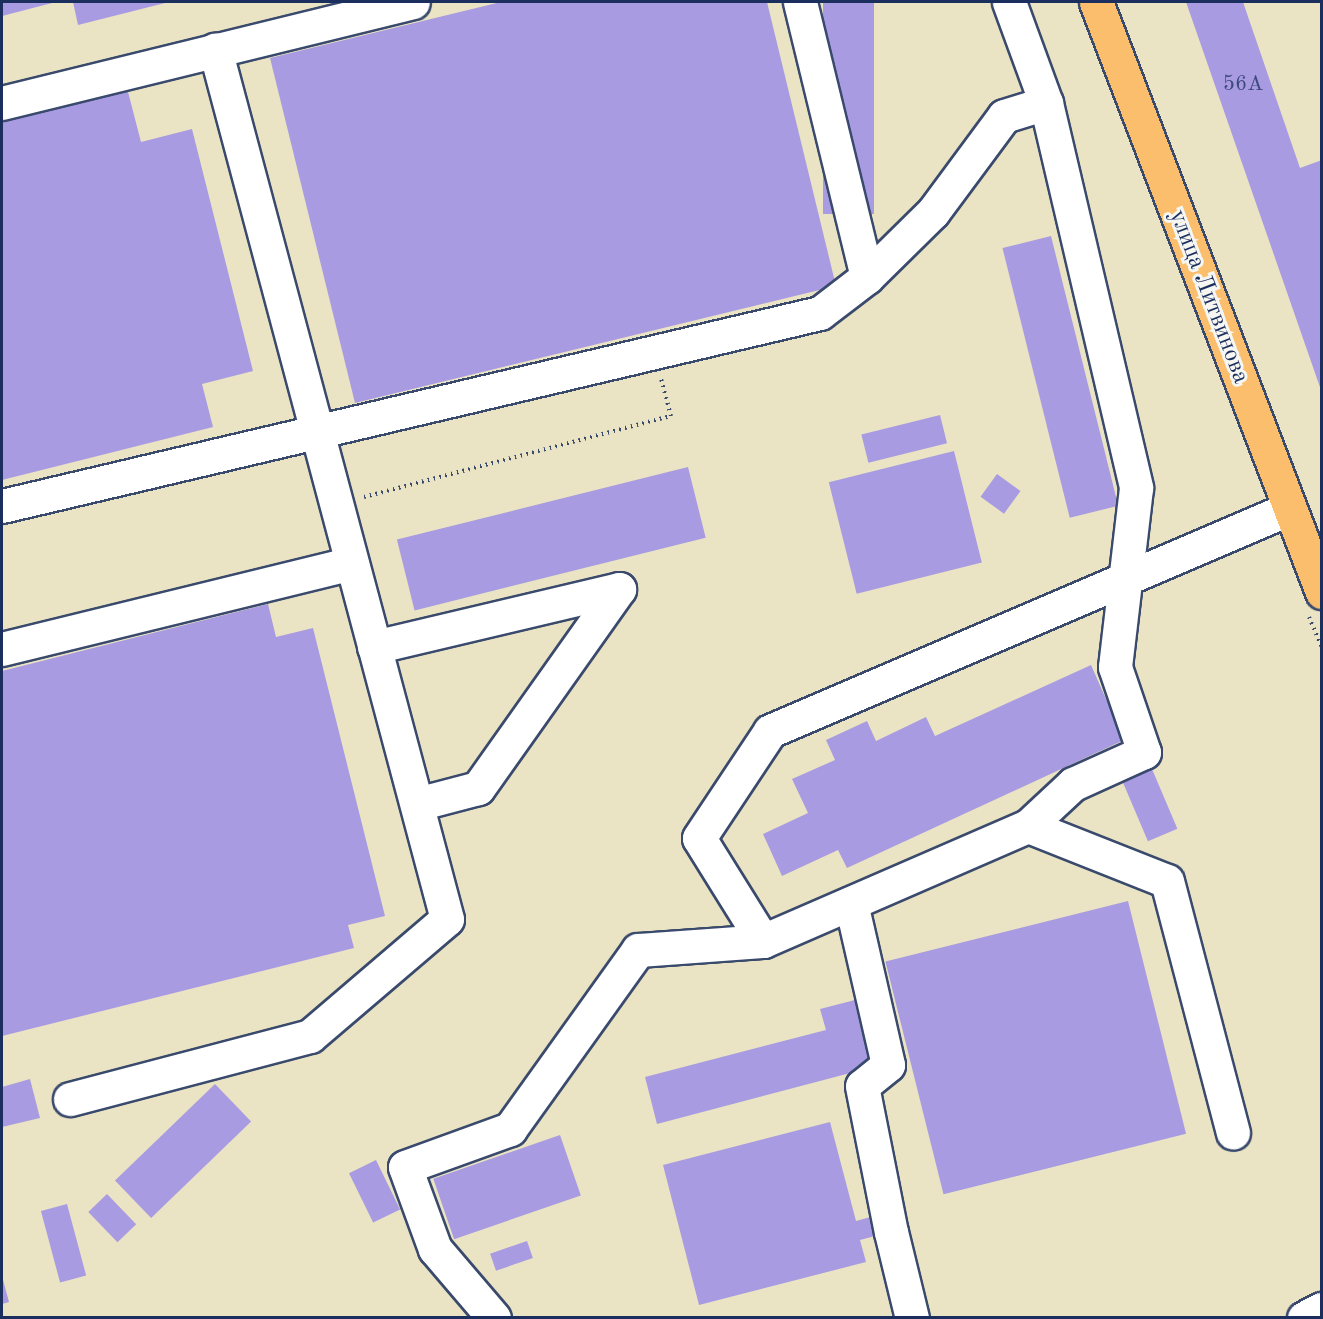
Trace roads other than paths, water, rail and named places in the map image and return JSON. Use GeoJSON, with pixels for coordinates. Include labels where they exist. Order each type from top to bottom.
{"type":"FeatureCollection","features":[{"type":"Feature","properties":{"kind":"main road","name":"улица Литвинова"},"geometry":{"type":"LineString","coordinates":[[1096,2],[1288,509],[1322,592]]}},
{"type":"Feature","properties":{"kind":"lane"},"geometry":{"type":"LineString","coordinates":[[2,103],[214,49],[413,2]]}},
{"type":"Feature","properties":{"kind":"lane"},"geometry":{"type":"LineString","coordinates":[[800,2],[867,277]]}},
{"type":"Feature","properties":{"kind":"lane"},"geometry":{"type":"LineString","coordinates":[[494,1317],[435,1249],[405,1167],[510,1129],[638,950],[762,941],[1028,826],[1073,784],[1144,752],[1115,667],[1136,488],[1046,103],[1009,2]]}},
{"type":"Feature","properties":{"kind":"lane"},"geometry":{"type":"LineString","coordinates":[[70,1099],[310,1036],[447,919],[214,49]]}},
{"type":"Feature","properties":{"kind":"lane"},"geometry":{"type":"LineString","coordinates":[[2,506],[316,430],[820,313],[867,277],[933,212],[1004,116],[1046,103]]}},
{"type":"Feature","properties":{"kind":"lane"},"geometry":{"type":"LineString","coordinates":[[762,941],[699,838],[770,731],[1288,509]]}},
{"type":"Feature","properties":{"kind":"lane"},"geometry":{"type":"LineString","coordinates":[[2,649],[352,563]]}},
{"type":"Feature","properties":{"kind":"lane"},"geometry":{"type":"LineString","coordinates":[[374,647],[619,589],[478,788],[417,804]]}},
{"type":"Feature","properties":{"kind":"lane"},"geometry":{"type":"LineString","coordinates":[[1028,826],[1167,881],[1233,1132]]}},
{"type":"Feature","properties":{"kind":"lane"},"geometry":{"type":"LineString","coordinates":[[851,903],[888,1065],[862,1086],[891,1232],[912,1317]]}},
{"type":"Feature","properties":{"kind":"lane"},"geometry":{"type":"LineString","coordinates":[[1304,1317],[1322,1309]]}}]}
